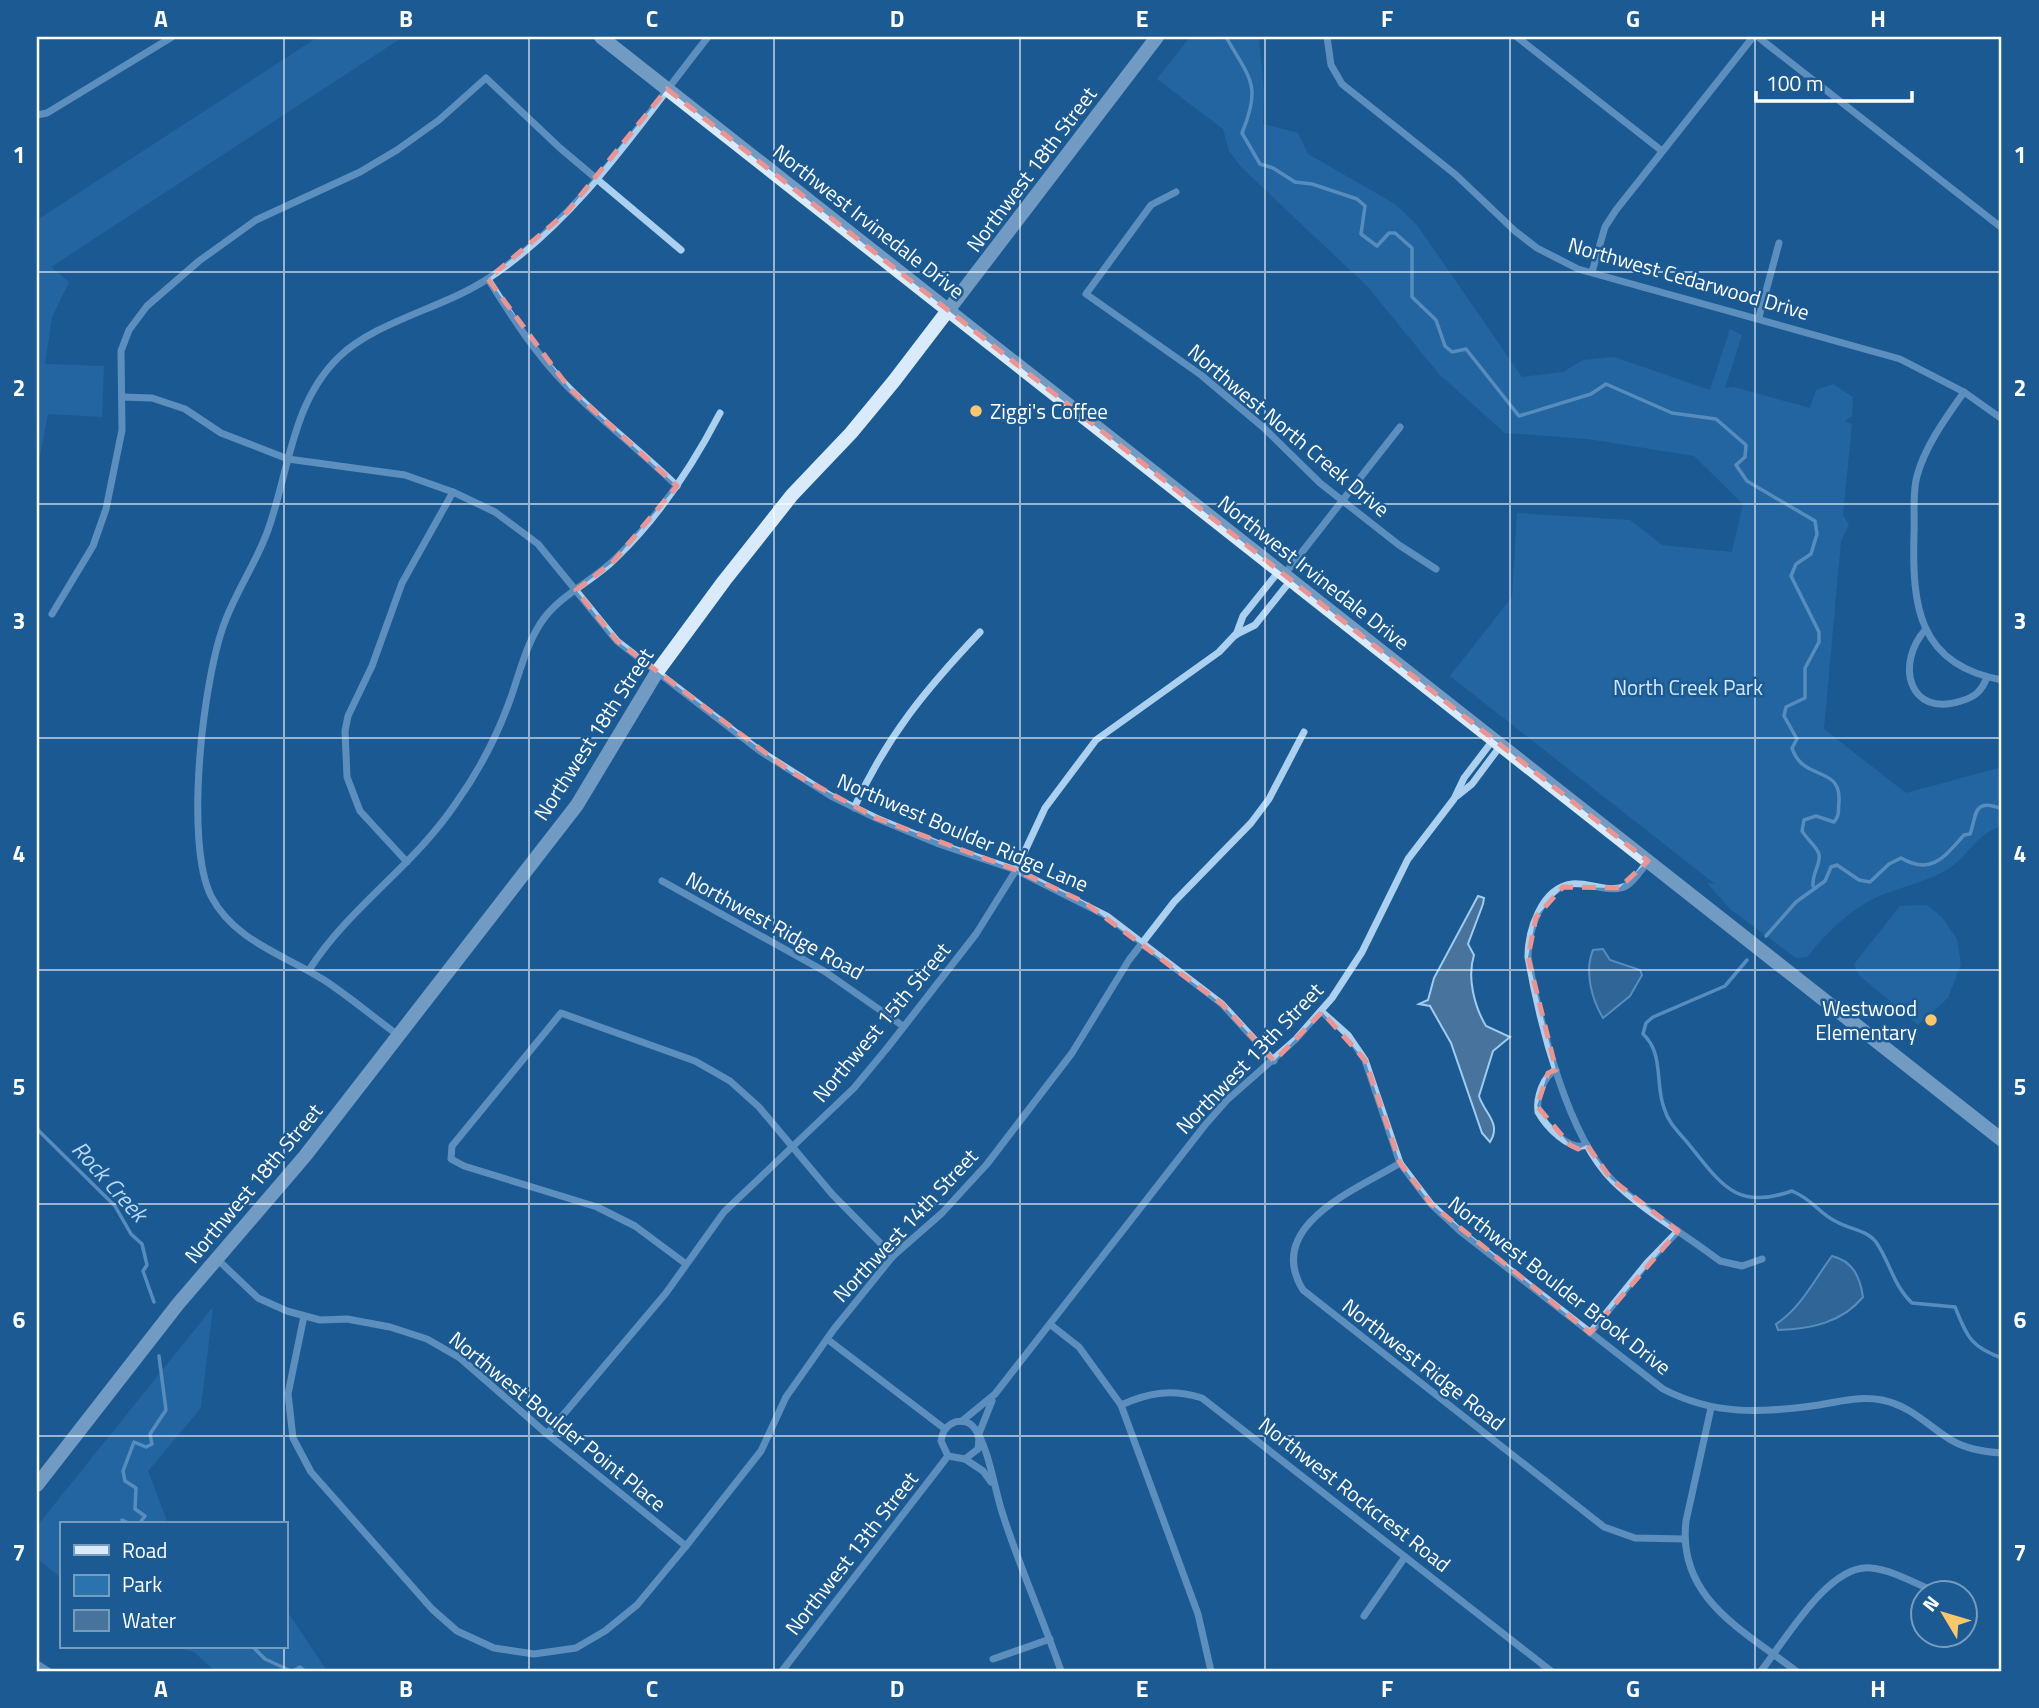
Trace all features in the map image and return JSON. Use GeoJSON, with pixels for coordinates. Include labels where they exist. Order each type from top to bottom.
{"type":"FeatureCollection","features":[{"type":"Feature","properties":{"kind":"main road","name":"Northwest Irvinedale Drive"},"geometry":{"type":"LineString","coordinates":[[601,37],[2002,1140]]}},
{"type":"Feature","properties":{"kind":"main road","name":"Northwest 18th Street"},"geometry":{"type":"LineString","coordinates":[[37,1485],[216,1258],[283,1184],[577,805],[657,672],[792,495],[851,433],[948,311],[1157,37]]}},
{"type":"Feature","properties":{"kind":"street"},"geometry":{"type":"LineString","coordinates":[[37,115],[47,113],[172,37]]}},
{"type":"Feature","properties":{"kind":"street"},"geometry":{"type":"LineString","coordinates":[[398,1036],[309,970],[262,947],[234,927],[211,895],[200,859],[201,727],[209,672],[226,619],[268,532],[302,412],[323,374],[341,354],[368,335],[443,304],[488,279],[526,252],[597,180],[708,37]]}},
{"type":"Feature","properties":{"kind":"street","name":"Northwest Cedarwood Drive"},"geometry":{"type":"LineString","coordinates":[[1327,37],[1331,65],[1342,84],[1456,175],[1537,248],[1592,272],[1900,359],[1964,392],[2002,419]]}},
{"type":"Feature","properties":{"kind":"street"},"geometry":{"type":"LineString","coordinates":[[1517,37],[1662,151]]}},
{"type":"Feature","properties":{"kind":"street"},"geometry":{"type":"LineString","coordinates":[[1592,272],[1610,218],[1753,37]]}},
{"type":"Feature","properties":{"kind":"street"},"geometry":{"type":"LineString","coordinates":[[1758,37],[2002,228]]}},
{"type":"Feature","properties":{"kind":"street"},"geometry":{"type":"LineString","coordinates":[[52,614],[93,546],[106,509],[122,430],[121,351],[129,330],[147,306],[199,261],[256,220],[359,172],[397,150],[439,120],[486,78],[597,180],[681,250]]}},
{"type":"Feature","properties":{"kind":"street","name":"Northwest North Creek Drive"},"geometry":{"type":"LineString","coordinates":[[1175,192],[1151,205],[1086,294],[1222,392],[1342,500],[1436,569]]}},
{"type":"Feature","properties":{"kind":"street"},"geometry":{"type":"LineString","coordinates":[[1759,317],[1779,243]]}},
{"type":"Feature","properties":{"kind":"street"},"geometry":{"type":"LineString","coordinates":[[488,279],[541,357],[569,388],[635,444],[677,486]]}},
{"type":"Feature","properties":{"kind":"street"},"geometry":{"type":"LineString","coordinates":[[1964,392],[1925,455],[1917,477],[1912,582],[1915,601],[1926,629],[1957,663],[1987,677],[2002,680]]}},
{"type":"Feature","properties":{"kind":"street","name":"Northwest Boulder Ridge Lane"},"geometry":{"type":"LineString","coordinates":[[121,397],[152,398],[185,409],[221,433],[289,459],[405,475],[453,492],[517,527],[551,559],[611,634],[760,751],[854,808],[939,844],[1016,870],[1084,902],[1143,942],[1222,1004],[1274,1061]]}},
{"type":"Feature","properties":{"kind":"street"},"geometry":{"type":"LineString","coordinates":[[309,970],[345,921],[407,862],[455,805],[484,759],[538,626],[546,615],[621,554],[677,486],[720,413]]}},
{"type":"Feature","properties":{"kind":"street","name":"Northwest 15th Street"},"geometry":{"type":"LineString","coordinates":[[547,1434],[666,1293],[724,1212],[854,1088],[904,1026],[976,934],[1016,870],[1045,808],[1096,740],[1219,652],[1235,635],[1255,625],[1285,575],[1400,427]]}},
{"type":"Feature","properties":{"kind":"street"},"geometry":{"type":"LineString","coordinates":[[407,862],[360,811],[347,778],[345,731],[348,716],[377,655],[402,583],[453,492]]}},
{"type":"Feature","properties":{"kind":"street","name":"Northwest 15th Street"},"geometry":{"type":"LineString","coordinates":[[1235,635],[1243,616],[1285,575]]}},
{"type":"Feature","properties":{"kind":"street"},"geometry":{"type":"LineString","coordinates":[[1926,629],[1912,647],[1910,666],[1915,692],[1922,699],[1942,706],[1959,702],[1978,694],[1987,677]]}},
{"type":"Feature","properties":{"kind":"street"},"geometry":{"type":"LineString","coordinates":[[854,808],[883,749],[927,689],[979,632]]}},
{"type":"Feature","properties":{"kind":"street","name":"Northwest 14th Street"},"geometry":{"type":"LineString","coordinates":[[304,1316],[288,1394],[293,1438],[318,1481],[432,1609],[457,1630],[494,1648],[534,1654],[576,1648],[605,1631],[637,1605],[686,1546],[761,1451],[786,1398],[827,1339],[893,1256],[942,1213],[987,1164],[1072,1053],[1143,942],[1195,877],[1251,824],[1269,799],[1304,732]]}},
{"type":"Feature","properties":{"kind":"street","name":"Northwest 13th Street"},"geometry":{"type":"LineString","coordinates":[[962,1422],[995,1394],[1205,1125],[1227,1100],[1274,1061],[1321,1011],[1362,953],[1408,859],[1454,799],[1472,784],[1497,742]]}},
{"type":"Feature","properties":{"kind":"street"},"geometry":{"type":"LineString","coordinates":[[1648,861],[1631,883],[1619,888],[1582,884],[1563,887],[1551,897],[1536,917],[1528,943],[1528,957],[1556,1070],[1587,1145],[1611,1179],[1720,1261],[1731,1266],[1762,1259]]}},
{"type":"Feature","properties":{"kind":"street","name":"Northwest Ridge Road"},"geometry":{"type":"LineString","coordinates":[[662,881],[824,971],[904,1026]]}},
{"type":"Feature","properties":{"kind":"street","name":"Northwest Boulder Brook Drive"},"geometry":{"type":"LineString","coordinates":[[1321,1011],[1348,1035],[1365,1060],[1400,1163],[1448,1221],[1663,1389],[1711,1408],[1773,1412],[1851,1400],[1880,1399],[1910,1410],[1951,1440],[1971,1448],[2002,1453]]}},
{"type":"Feature","properties":{"kind":"street"},"geometry":{"type":"LineString","coordinates":[[686,1264],[635,1226],[597,1207],[464,1166],[451,1159],[452,1146],[561,1013],[695,1061],[730,1081],[759,1107],[791,1147],[893,1256]]}},
{"type":"Feature","properties":{"kind":"street"},"geometry":{"type":"LineString","coordinates":[[1556,1070],[1546,1077],[1538,1100],[1538,1112],[1570,1144],[1575,1147],[1587,1145]]}},
{"type":"Feature","properties":{"kind":"street","name":"Northwest Ridge Road"},"geometry":{"type":"LineString","coordinates":[[1400,1163],[1336,1199],[1304,1229],[1294,1248],[1292,1259],[1293,1269],[1303,1290],[1604,1527],[1635,1538],[1684,1539]]}},
{"type":"Feature","properties":{"kind":"street"},"geometry":{"type":"LineString","coordinates":[[1590,1333],[1629,1284],[1678,1231]]}},
{"type":"Feature","properties":{"kind":"street","name":"Northwest Boulder Point Place"},"geometry":{"type":"LineString","coordinates":[[216,1258],[258,1298],[320,1321],[347,1319],[390,1327],[427,1339],[460,1358],[547,1434],[686,1546]]}},
{"type":"Feature","properties":{"kind":"street"},"geometry":{"type":"LineString","coordinates":[[1051,1325],[1079,1347],[1121,1405],[1198,1614],[1211,1671]]}},
{"type":"Feature","properties":{"kind":"street"},"geometry":{"type":"LineString","coordinates":[[827,1339],[945,1429]]}},
{"type":"Feature","properties":{"kind":"street","name":"Northwest Rockcrest Road"},"geometry":{"type":"LineString","coordinates":[[1121,1405],[1162,1391],[1182,1392],[1202,1398],[1551,1671]]}},
{"type":"Feature","properties":{"kind":"street","name":"Northwest 13th Street"},"geometry":{"type":"LineString","coordinates":[[979,1437],[995,1394]]}},
{"type":"Feature","properties":{"kind":"street"},"geometry":{"type":"LineString","coordinates":[[1711,1408],[1684,1539],[1690,1570],[1707,1599],[1796,1671]]}},
{"type":"Feature","properties":{"kind":"street"},"geometry":{"type":"LineString","coordinates":[[994,1486],[983,1471],[965,1459],[948,1456],[941,1441],[945,1429],[953,1423],[962,1422],[971,1425],[979,1437],[1016,1553],[1061,1671]]}},
{"type":"Feature","properties":{"kind":"street"},"geometry":{"type":"LineString","coordinates":[[965,1459],[978,1448],[979,1437]]}},
{"type":"Feature","properties":{"kind":"street","name":"Northwest 13th Street"},"geometry":{"type":"LineString","coordinates":[[782,1671],[948,1456]]}},
{"type":"Feature","properties":{"kind":"street"},"geometry":{"type":"LineString","coordinates":[[1364,1616],[1405,1557]]}},
{"type":"Feature","properties":{"kind":"street"},"geometry":{"type":"LineString","coordinates":[[1761,1671],[1832,1581],[1850,1570],[1872,1568],[1910,1582]]}},
{"type":"Feature","properties":{"kind":"street"},"geometry":{"type":"LineString","coordinates":[[993,1660],[1050,1639]]}},
{"type":"Feature","properties":{"kind":"street"},"geometry":{"type":"LineString","coordinates":[[37,1664],[48,1671]]}},
{"type":"Feature","properties":{"kind":"highlighted area"},"geometry":{"type":"Polygon","coordinates":[[[667,89],[1648,861],[1619,888],[1563,887],[1536,917],[1528,957],[1556,1070],[1548,1073],[1537,1106],[1570,1145],[1578,1149],[1587,1145],[1611,1179],[1678,1231],[1590,1333],[1431,1204],[1400,1163],[1365,1060],[1322,1012],[1274,1061],[1222,1004],[1084,902],[1016,870],[876,818],[791,772],[617,641],[576,590],[613,562],[677,486],[569,388],[488,279],[567,212],[667,89]]]}},
{"type":"Feature","properties":{"kind":"green space"},"geometry":{"type":"Polygon","coordinates":[[[318,37],[403,37],[51,267],[69,282],[52,317],[45,364],[104,366],[102,417],[48,414],[37,471],[37,220],[318,37]]]}},
{"type":"Feature","properties":{"kind":"green space","name":"North Creek Park"},"geometry":{"type":"Polygon","coordinates":[[[1190,37],[1259,37],[1264,93],[1263,124],[1298,133],[1308,154],[1395,204],[1417,225],[1522,377],[1563,372],[1583,360],[1614,357],[1710,390],[1730,329],[1742,335],[1725,388],[1734,387],[1810,408],[1816,390],[1833,384],[1853,397],[1852,416],[1845,421],[1852,424],[1843,515],[1849,525],[1841,541],[1824,729],[1906,793],[2002,767],[2002,826],[1984,835],[1943,872],[1882,895],[1850,913],[1807,957],[1796,958],[1730,909],[1707,883],[1715,884],[1450,676],[1512,597],[1517,513],[1630,520],[1662,545],[1732,552],[1743,504],[1694,456],[1588,439],[1505,433],[1440,375],[1366,285],[1242,168],[1229,151],[1223,129],[1157,79],[1190,37]]]}},
{"type":"Feature","properties":{"kind":"green space"},"geometry":{"type":"Polygon","coordinates":[[[1927,905],[1942,917],[1957,939],[1961,964],[1948,998],[1918,1025],[1859,975],[1854,964],[1900,906],[1927,905]]]}},
{"type":"Feature","properties":{"kind":"green space"},"geometry":{"type":"Polygon","coordinates":[[[213,1307],[201,1408],[148,1471],[167,1522],[60,1522],[60,1577],[37,1558],[37,1526],[213,1307]]]}},
{"type":"Feature","properties":{"kind":"green space"},"geometry":{"type":"Polygon","coordinates":[[[287,1611],[327,1671],[215,1671],[194,1652],[179,1648],[287,1648],[287,1611]]]}},
{"type":"Feature","properties":{"kind":"water"},"geometry":{"type":"Polygon","coordinates":[[[1478,896],[1484,898],[1483,904],[1468,944],[1474,955],[1471,973],[1473,991],[1486,1026],[1510,1037],[1493,1051],[1479,1096],[1493,1124],[1490,1142],[1482,1133],[1451,1043],[1430,1006],[1419,1004],[1428,1000],[1434,978],[1478,896]]]}},
{"type":"Feature","properties":{"kind":"water"},"geometry":{"type":"Polygon","coordinates":[[[1603,949],[1610,960],[1640,970],[1642,975],[1630,996],[1603,1018],[1593,994],[1589,967],[1593,950],[1603,949]]]}},
{"type":"Feature","properties":{"kind":"water"},"geometry":{"type":"Polygon","coordinates":[[[1832,1256],[1845,1262],[1854,1271],[1863,1297],[1845,1313],[1825,1323],[1778,1330],[1776,1324],[1800,1302],[1832,1256]]]}},
{"type":"Feature","properties":{"kind":"waterway"},"geometry":{"type":"LineString","coordinates":[[1226,37],[1250,83],[1251,104],[1242,133],[1260,164],[1273,168],[1295,182],[1312,184],[1357,199],[1365,206],[1361,234],[1377,246],[1389,233],[1395,233],[1412,248],[1412,297],[1436,320],[1445,346],[1452,352],[1466,349],[1519,416],[1591,394],[1606,384],[1672,413],[1716,419],[1746,445],[1745,457],[1736,465],[1747,481],[1815,521],[1817,534],[1811,554],[1796,564],[1791,576],[1819,632],[1819,642],[1805,668],[1805,698],[1786,707],[1784,716],[1797,739],[1792,748],[1797,759],[1804,766],[1828,777],[1838,790],[1838,812],[1834,822],[1816,816],[1804,820],[1802,831],[1819,854],[1813,886]]}},
{"type":"Feature","properties":{"kind":"waterway"},"geometry":{"type":"LineString","coordinates":[[1766,936],[1796,902],[1825,881],[1831,867],[1837,865],[1859,880],[1870,882],[1889,864],[1901,858],[1921,865],[1930,864],[1944,856],[1964,835],[1970,834],[1977,810],[1985,805],[2002,809]]}},
{"type":"Feature","properties":{"kind":"waterway"},"geometry":{"type":"LineString","coordinates":[[1747,960],[1725,986],[1653,1017],[1646,1023],[1643,1034],[1654,1050],[1661,1099],[1669,1119],[1713,1173],[1733,1191],[1758,1198],[1792,1191],[1806,1198],[1831,1218],[1868,1235],[1876,1242],[1900,1289],[1912,1303],[1955,1307],[1963,1326],[1976,1345],[2002,1358]]}},
{"type":"Feature","properties":{"kind":"waterway","name":"Rock Creek"},"geometry":{"type":"LineString","coordinates":[[37,1129],[115,1206],[131,1234],[142,1244],[147,1265],[143,1271],[154,1302]]}},
{"type":"Feature","properties":{"kind":"waterway","name":"Rock Creek"},"geometry":{"type":"LineString","coordinates":[[140,1522],[145,1516],[135,1509],[136,1488],[125,1481],[123,1471],[134,1442],[146,1447],[152,1444],[150,1434],[166,1410],[159,1356]]}},
{"type":"Feature","properties":{"kind":"waterway","name":"Rock Creek"},"geometry":{"type":"LineString","coordinates":[[123,1522],[122,1520],[126,1522]]}},
{"type":"Feature","properties":{"kind":"waterway","name":"Rock Creek"},"geometry":{"type":"LineString","coordinates":[[254,1648],[265,1659],[291,1671]]}},
{"type":"Feature","properties":{"kind":"waterway","name":"Rock Creek"},"geometry":{"type":"LineString","coordinates":[[293,1671],[300,1667],[305,1671]]}},
{"type":"Feature","properties":{"kind":"place","name":"Ziggi's Coffee"},"geometry":{"type":"Point","coordinates":[976,411]}},
{"type":"Feature","properties":{"kind":"place","name":"Westwood Elementary"},"geometry":{"type":"Point","coordinates":[1931,1020]}}]}
